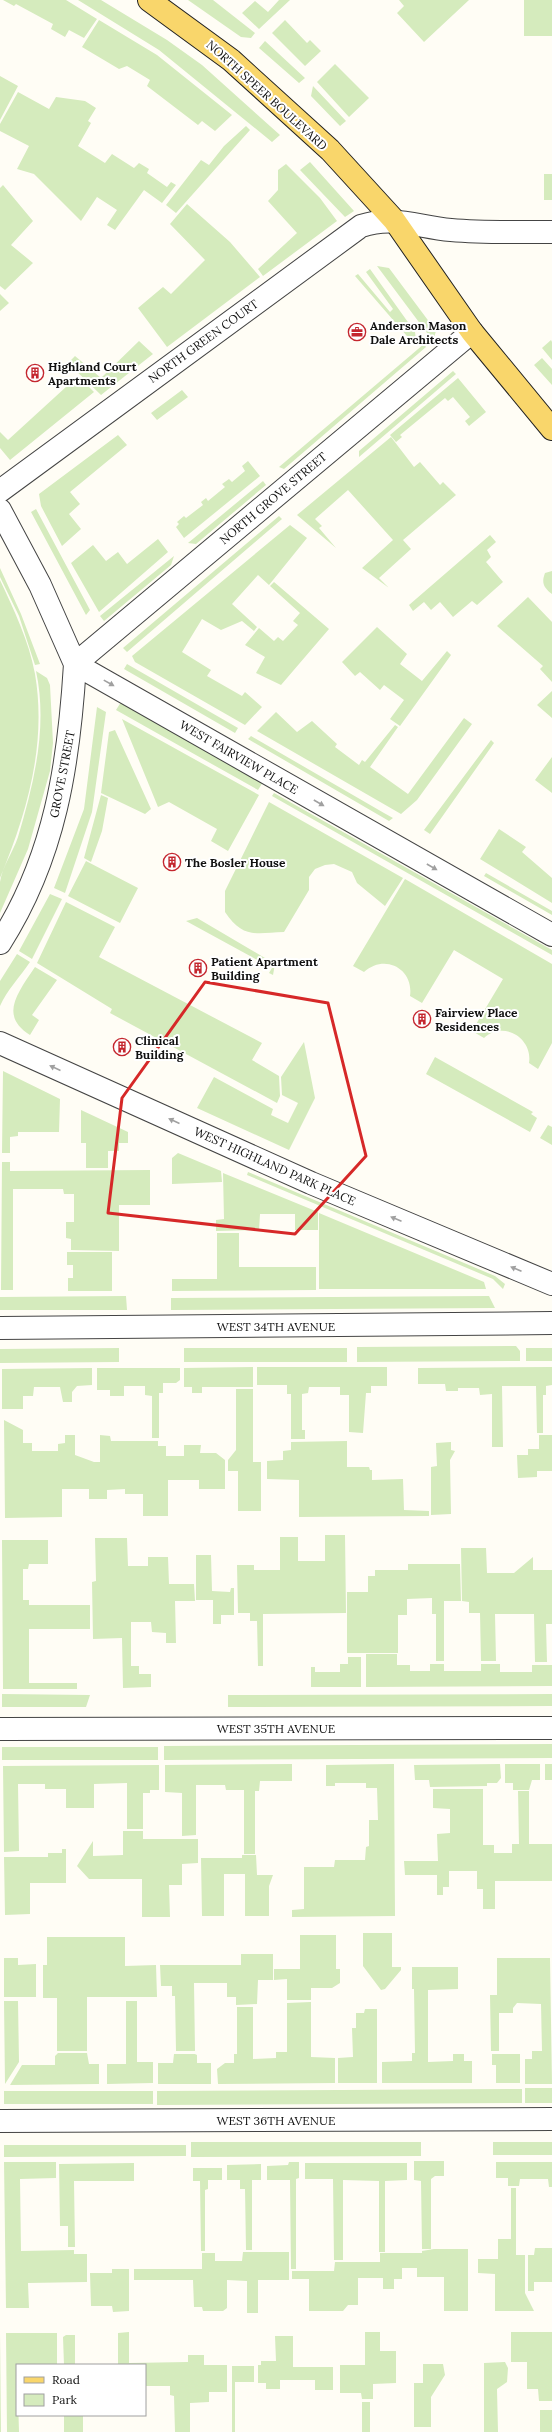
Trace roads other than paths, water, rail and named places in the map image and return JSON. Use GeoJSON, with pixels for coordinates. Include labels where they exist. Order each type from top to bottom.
{"type":"FeatureCollection","features":[{"type":"Feature","properties":{"kind":"main road","name":"NORTH SPEER BOULEVARD"},"geometry":{"type":"LineString","coordinates":[[149,0],[230,60],[298,119],[394,220],[472,332],[552,429]]}},
{"type":"Feature","properties":{"kind":"street","name":"NORTH GREEN COURT"},"geometry":{"type":"LineString","coordinates":[[0,491],[349,233],[376,221],[394,220],[451,230],[552,232]]}},
{"type":"Feature","properties":{"kind":"street","name":"NORTH GROVE STREET"},"geometry":{"type":"LineString","coordinates":[[74,664],[472,332]]}},
{"type":"Feature","properties":{"kind":"street"},"geometry":{"type":"LineString","coordinates":[[0,510],[40,585],[74,664]]}},
{"type":"Feature","properties":{"kind":"street","name":"WEST FAIRVIEW PLACE"},"geometry":{"type":"LineString","coordinates":[[74,664],[552,935]]}},
{"type":"Feature","properties":{"kind":"street","name":"GROVE STREET"},"geometry":{"type":"LineString","coordinates":[[0,943],[19,913],[44,855],[60,798],[71,727],[74,664]]}},
{"type":"Feature","properties":{"kind":"street","name":"WEST HIGHLAND PARK PLACE"},"geometry":{"type":"LineString","coordinates":[[0,1043],[311,1183],[552,1284]]}},
{"type":"Feature","properties":{"kind":"street","name":"WEST 34TH AVENUE"},"geometry":{"type":"LineString","coordinates":[[0,1328],[552,1324]]}},
{"type":"Feature","properties":{"kind":"street","name":"WEST 35TH AVENUE"},"geometry":{"type":"LineString","coordinates":[[0,1729],[552,1728]]}},
{"type":"Feature","properties":{"kind":"street","name":"WEST 36TH AVENUE"},"geometry":{"type":"LineString","coordinates":[[0,2121],[552,2119]]}},
{"type":"Feature","properties":{"kind":"place","name":"Anderson Mason Dale Architects"},"geometry":{"type":"Point","coordinates":[357,332]}},
{"type":"Feature","properties":{"kind":"place","name":"Highland Court Apartments"},"geometry":{"type":"Point","coordinates":[35,373]}},
{"type":"Feature","properties":{"kind":"place","name":"The Bosler House"},"geometry":{"type":"Point","coordinates":[172,862]}},
{"type":"Feature","properties":{"kind":"place","name":"Patient Apartment Building"},"geometry":{"type":"Point","coordinates":[198,968]}},
{"type":"Feature","properties":{"kind":"place","name":"Fairview Place Residences"},"geometry":{"type":"Point","coordinates":[422,1019]}},
{"type":"Feature","properties":{"kind":"place","name":"Clinical Building"},"geometry":{"type":"Point","coordinates":[122,1047]}}]}
